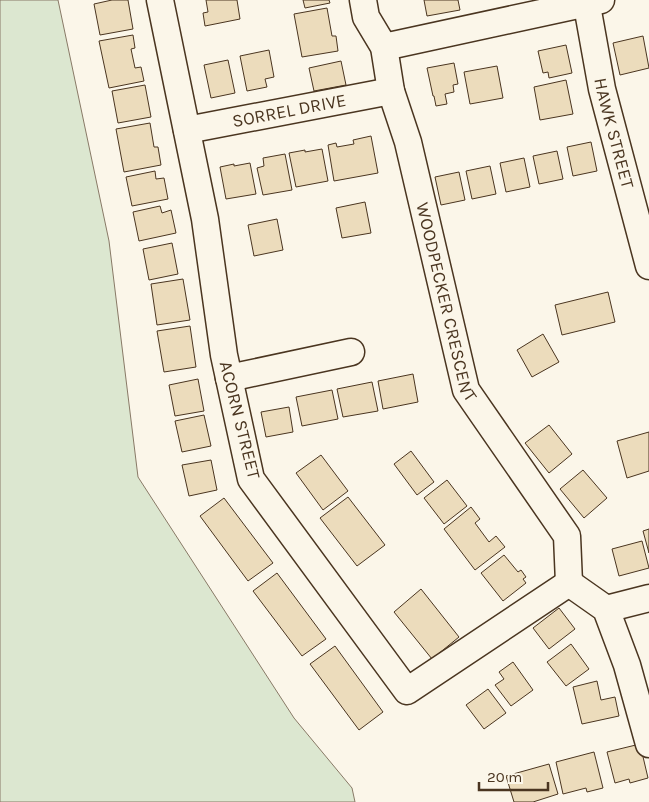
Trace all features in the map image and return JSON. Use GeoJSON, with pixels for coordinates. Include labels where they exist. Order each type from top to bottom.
{"type":"FeatureCollection","features":[{"type":"Feature","properties":{"kind":"street","name":"ACORN STREET"},"geometry":{"type":"LineString","coordinates":[[160,0],[205,219],[224,354],[252,479],[406,691],[570,583]]}},
{"type":"Feature","properties":{"kind":"street","name":"WOODPECKER CRESCENT"},"geometry":{"type":"LineString","coordinates":[[363,0],[366,17],[384,47],[391,92],[408,142],[466,390],[567,536],[570,583]]}},
{"type":"Feature","properties":{"kind":"street"},"geometry":{"type":"LineString","coordinates":[[384,47],[591,1]]}},
{"type":"Feature","properties":{"kind":"street","name":"HAWK STREET"},"geometry":{"type":"LineString","coordinates":[[591,1],[602,89],[649,266]]}},
{"type":"Feature","properties":{"kind":"street","name":"SORREL DRIVE"},"geometry":{"type":"LineString","coordinates":[[187,130],[391,92]]}},
{"type":"Feature","properties":{"kind":"street"},"geometry":{"type":"LineString","coordinates":[[229,378],[351,352]]}},
{"type":"Feature","properties":{"kind":"street"},"geometry":{"type":"LineString","coordinates":[[570,583],[606,609],[627,665],[649,744]]}},
{"type":"Feature","properties":{"kind":"street"},"geometry":{"type":"LineString","coordinates":[[606,609],[649,598]]}},
{"type":"Feature","properties":{"kind":"green space"},"geometry":{"type":"Polygon","coordinates":[[[0,0],[58,0],[109,241],[138,477],[294,718],[352,788],[355,802],[0,802],[0,0]]]}},
{"type":"Feature","properties":{"kind":"building"},"geometry":{"type":"Polygon","coordinates":[[[112,0],[128,0],[133,29],[100,35],[94,4],[112,0]]]}},
{"type":"Feature","properties":{"kind":"building"},"geometry":{"type":"Polygon","coordinates":[[[206,0],[237,0],[240,19],[205,26],[203,13],[208,12],[206,0]]]}},
{"type":"Feature","properties":{"kind":"building"},"geometry":{"type":"Polygon","coordinates":[[[303,0],[329,0],[330,3],[305,8],[303,0]]]}},
{"type":"Feature","properties":{"kind":"building"},"geometry":{"type":"Polygon","coordinates":[[[424,0],[458,0],[460,10],[427,16],[424,0]]]}},
{"type":"Feature","properties":{"kind":"building"},"geometry":{"type":"Polygon","coordinates":[[[327,8],[332,36],[336,36],[338,51],[302,57],[294,14],[327,8]]]}},
{"type":"Feature","properties":{"kind":"building"},"geometry":{"type":"Polygon","coordinates":[[[133,35],[135,48],[131,49],[135,68],[141,67],[144,81],[109,88],[99,41],[133,35]]]}},
{"type":"Feature","properties":{"kind":"building"},"geometry":{"type":"Polygon","coordinates":[[[643,36],[649,68],[620,75],[613,43],[643,36]]]}},
{"type":"Feature","properties":{"kind":"building"},"geometry":{"type":"Polygon","coordinates":[[[566,45],[572,73],[549,78],[548,72],[543,73],[538,51],[566,45]]]}},
{"type":"Feature","properties":{"kind":"building"},"geometry":{"type":"Polygon","coordinates":[[[269,50],[274,77],[265,79],[267,87],[247,91],[240,56],[269,50]]]}},
{"type":"Feature","properties":{"kind":"building"},"geometry":{"type":"Polygon","coordinates":[[[228,60],[235,93],[211,98],[204,65],[228,60]]]}},
{"type":"Feature","properties":{"kind":"building"},"geometry":{"type":"Polygon","coordinates":[[[341,61],[346,85],[314,91],[309,68],[341,61]]]}},
{"type":"Feature","properties":{"kind":"building"},"geometry":{"type":"Polygon","coordinates":[[[454,63],[458,84],[453,85],[454,92],[445,94],[447,104],[436,106],[427,68],[454,63]]]}},
{"type":"Feature","properties":{"kind":"building"},"geometry":{"type":"Polygon","coordinates":[[[497,66],[503,98],[470,104],[464,72],[497,66]]]}},
{"type":"Feature","properties":{"kind":"building"},"geometry":{"type":"Polygon","coordinates":[[[566,80],[573,114],[540,120],[534,87],[566,80]]]}},
{"type":"Feature","properties":{"kind":"building"},"geometry":{"type":"Polygon","coordinates":[[[145,85],[151,117],[118,123],[112,91],[145,85]]]}},
{"type":"Feature","properties":{"kind":"building"},"geometry":{"type":"Polygon","coordinates":[[[150,123],[154,147],[158,147],[161,165],[124,172],[116,129],[150,123]]]}},
{"type":"Feature","properties":{"kind":"building"},"geometry":{"type":"Polygon","coordinates":[[[371,136],[378,173],[334,181],[328,145],[336,143],[337,147],[354,144],[353,140],[371,136]]]}},
{"type":"Feature","properties":{"kind":"building"},"geometry":{"type":"Polygon","coordinates":[[[591,142],[597,171],[573,176],[567,147],[591,142]]]}},
{"type":"Feature","properties":{"kind":"building"},"geometry":{"type":"Polygon","coordinates":[[[322,149],[328,181],[296,187],[289,153],[322,149]]]}},
{"type":"Feature","properties":{"kind":"building"},"geometry":{"type":"Polygon","coordinates":[[[557,151],[563,179],[539,184],[533,156],[557,151]]]}},
{"type":"Feature","properties":{"kind":"building"},"geometry":{"type":"Polygon","coordinates":[[[285,154],[292,190],[263,195],[257,168],[264,166],[263,158],[285,154]]]}},
{"type":"Feature","properties":{"kind":"building"},"geometry":{"type":"Polygon","coordinates":[[[524,158],[530,187],[506,192],[500,163],[524,158]]]}},
{"type":"Feature","properties":{"kind":"building"},"geometry":{"type":"Polygon","coordinates":[[[250,163],[256,194],[226,199],[220,167],[250,163]]]}},
{"type":"Feature","properties":{"kind":"building"},"geometry":{"type":"Polygon","coordinates":[[[490,166],[496,194],[472,199],[466,171],[490,166]]]}},
{"type":"Feature","properties":{"kind":"building"},"geometry":{"type":"Polygon","coordinates":[[[155,171],[156,179],[164,178],[168,199],[132,206],[126,177],[155,171]]]}},
{"type":"Feature","properties":{"kind":"building"},"geometry":{"type":"Polygon","coordinates":[[[459,172],[465,200],[441,205],[435,177],[459,172]]]}},
{"type":"Feature","properties":{"kind":"building"},"geometry":{"type":"Polygon","coordinates":[[[365,202],[371,233],[342,238],[336,208],[365,202]]]}},
{"type":"Feature","properties":{"kind":"building"},"geometry":{"type":"Polygon","coordinates":[[[160,206],[162,213],[171,210],[176,233],[139,241],[133,212],[160,206]]]}},
{"type":"Feature","properties":{"kind":"building"},"geometry":{"type":"Polygon","coordinates":[[[277,219],[283,250],[254,256],[248,225],[277,219]]]}},
{"type":"Feature","properties":{"kind":"building"},"geometry":{"type":"Polygon","coordinates":[[[172,243],[178,274],[149,280],[143,249],[172,243]]]}},
{"type":"Feature","properties":{"kind":"building"},"geometry":{"type":"Polygon","coordinates":[[[183,279],[190,320],[157,325],[151,284],[183,279]]]}},
{"type":"Feature","properties":{"kind":"building"},"geometry":{"type":"Polygon","coordinates":[[[608,292],[615,322],[562,335],[555,305],[608,292]]]}},
{"type":"Feature","properties":{"kind":"building"},"geometry":{"type":"Polygon","coordinates":[[[190,326],[196,367],[164,372],[157,331],[190,326]]]}},
{"type":"Feature","properties":{"kind":"building"},"geometry":{"type":"Polygon","coordinates":[[[543,334],[559,362],[532,377],[517,350],[543,334]]]}},
{"type":"Feature","properties":{"kind":"building"},"geometry":{"type":"Polygon","coordinates":[[[413,374],[418,402],[383,409],[378,381],[413,374]]]}},
{"type":"Feature","properties":{"kind":"building"},"geometry":{"type":"Polygon","coordinates":[[[198,379],[204,411],[175,416],[169,385],[198,379]]]}},
{"type":"Feature","properties":{"kind":"building"},"geometry":{"type":"Polygon","coordinates":[[[372,382],[378,411],[343,417],[337,389],[372,382]]]}},
{"type":"Feature","properties":{"kind":"building"},"geometry":{"type":"Polygon","coordinates":[[[332,390],[338,419],[302,426],[296,397],[332,390]]]}},
{"type":"Feature","properties":{"kind":"building"},"geometry":{"type":"Polygon","coordinates":[[[289,407],[293,432],[266,437],[261,412],[289,407]]]}},
{"type":"Feature","properties":{"kind":"building"},"geometry":{"type":"Polygon","coordinates":[[[204,415],[211,446],[182,452],[175,421],[204,415]]]}},
{"type":"Feature","properties":{"kind":"building"},"geometry":{"type":"Polygon","coordinates":[[[549,425],[572,454],[549,473],[525,443],[549,425]]]}},
{"type":"Feature","properties":{"kind":"building"},"geometry":{"type":"Polygon","coordinates":[[[649,432],[649,471],[627,478],[617,441],[649,432]]]}},
{"type":"Feature","properties":{"kind":"building"},"geometry":{"type":"Polygon","coordinates":[[[411,451],[434,482],[417,495],[394,464],[411,451]]]}},
{"type":"Feature","properties":{"kind":"building"},"geometry":{"type":"Polygon","coordinates":[[[321,455],[348,491],[323,510],[296,473],[321,455]]]}},
{"type":"Feature","properties":{"kind":"building"},"geometry":{"type":"Polygon","coordinates":[[[211,460],[217,490],[189,496],[182,465],[211,460]]]}},
{"type":"Feature","properties":{"kind":"building"},"geometry":{"type":"Polygon","coordinates":[[[583,470],[607,498],[584,518],[560,489],[583,470]]]}},
{"type":"Feature","properties":{"kind":"building"},"geometry":{"type":"Polygon","coordinates":[[[447,480],[467,506],[444,524],[424,498],[447,480]]]}},
{"type":"Feature","properties":{"kind":"building"},"geometry":{"type":"Polygon","coordinates":[[[348,497],[385,545],[357,566],[320,518],[348,497]]]}},
{"type":"Feature","properties":{"kind":"building"},"geometry":{"type":"Polygon","coordinates":[[[224,498],[273,563],[248,581],[200,516],[224,498]]]}},
{"type":"Feature","properties":{"kind":"building"},"geometry":{"type":"Polygon","coordinates":[[[471,507],[480,519],[475,523],[489,542],[496,536],[505,547],[475,570],[444,529],[471,507]]]}},
{"type":"Feature","properties":{"kind":"building"},"geometry":{"type":"Polygon","coordinates":[[[649,529],[649,553],[643,531],[649,529]]]}},
{"type":"Feature","properties":{"kind":"building"},"geometry":{"type":"Polygon","coordinates":[[[642,541],[649,568],[619,576],[612,549],[642,541]]]}},
{"type":"Feature","properties":{"kind":"building"},"geometry":{"type":"Polygon","coordinates":[[[504,555],[518,572],[521,570],[526,577],[523,579],[526,583],[503,601],[481,573],[504,555]]]}},
{"type":"Feature","properties":{"kind":"building"},"geometry":{"type":"Polygon","coordinates":[[[277,573],[326,639],[302,656],[253,591],[277,573]]]}},
{"type":"Feature","properties":{"kind":"building"},"geometry":{"type":"Polygon","coordinates":[[[421,589],[459,637],[432,659],[394,612],[421,589]]]}},
{"type":"Feature","properties":{"kind":"building"},"geometry":{"type":"Polygon","coordinates":[[[559,608],[575,629],[549,649],[533,628],[559,608]]]}},
{"type":"Feature","properties":{"kind":"building"},"geometry":{"type":"Polygon","coordinates":[[[571,644],[589,669],[566,686],[547,662],[571,644]]]}},
{"type":"Feature","properties":{"kind":"building"},"geometry":{"type":"Polygon","coordinates":[[[335,646],[383,712],[359,730],[310,664],[335,646]]]}},
{"type":"Feature","properties":{"kind":"building"},"geometry":{"type":"Polygon","coordinates":[[[513,662],[533,690],[511,706],[495,685],[504,679],[499,672],[513,662]]]}},
{"type":"Feature","properties":{"kind":"building"},"geometry":{"type":"Polygon","coordinates":[[[597,681],[601,700],[615,697],[619,716],[582,724],[573,687],[597,681]]]}},
{"type":"Feature","properties":{"kind":"building"},"geometry":{"type":"Polygon","coordinates":[[[488,689],[506,713],[484,729],[466,705],[488,689]]]}},
{"type":"Feature","properties":{"kind":"building"},"geometry":{"type":"Polygon","coordinates":[[[640,744],[648,778],[630,783],[629,779],[615,783],[607,752],[640,744]]]}},
{"type":"Feature","properties":{"kind":"building"},"geometry":{"type":"Polygon","coordinates":[[[594,752],[603,788],[587,792],[586,788],[563,794],[556,762],[594,752]]]}},
{"type":"Feature","properties":{"kind":"building"},"geometry":{"type":"Polygon","coordinates":[[[549,764],[558,794],[533,802],[514,802],[506,776],[549,764]]]}}]}
